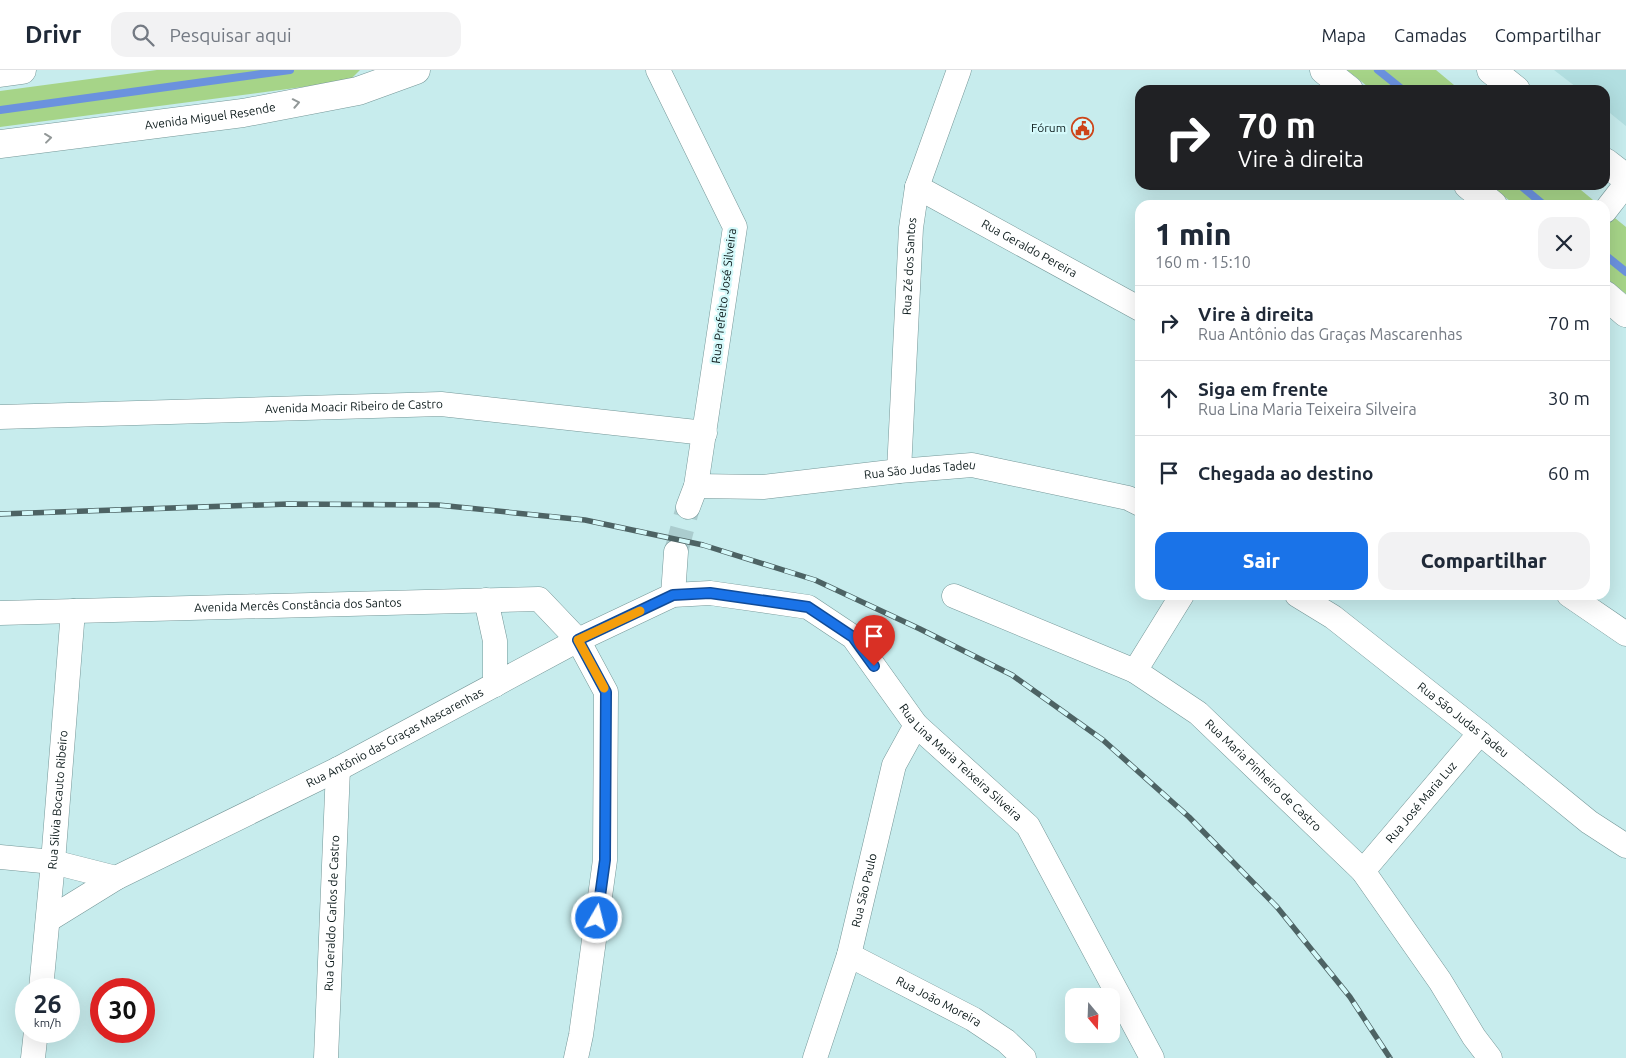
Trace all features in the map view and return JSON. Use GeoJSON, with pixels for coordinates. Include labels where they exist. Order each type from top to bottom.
{"type":"FeatureCollection","features":[{"type":"Feature","properties":{"kind":"main road"},"geometry":{"type":"LineString","coordinates":[[0,73],[22,70]]}},
{"type":"Feature","properties":{"kind":"main road","name":"Avenida Miguel Resende"},"geometry":{"type":"LineString","coordinates":[[0,144],[243,114],[358,91],[389,76],[416,70]]}},
{"type":"Feature","properties":{"kind":"main road"},"geometry":{"type":"LineString","coordinates":[[1324,70],[1343,85]]}},
{"type":"Feature","properties":{"kind":"main road"},"geometry":{"type":"LineString","coordinates":[[1491,70],[1510,85]]}},
{"type":"Feature","properties":{"kind":"main road"},"geometry":{"type":"LineString","coordinates":[[1610,166],[1626,178]]}},
{"type":"Feature","properties":{"kind":"main road"},"geometry":{"type":"LineString","coordinates":[[1474,190],[1487,200]]}},
{"type":"Feature","properties":{"kind":"main road"},"geometry":{"type":"LineString","coordinates":[[1610,299],[1626,313]]}},
{"type":"Feature","properties":{"kind":"street","name":"Rua Prefeito José Silveira"},"geometry":{"type":"LineString","coordinates":[[658,70],[735,227],[705,433],[692,496]]}},
{"type":"Feature","properties":{"kind":"street","name":"Rua Zé dos Santos"},"geometry":{"type":"LineString","coordinates":[[899,471],[911,228],[917,187],[959,70]]}},
{"type":"Feature","properties":{"kind":"street"},"geometry":{"type":"LineString","coordinates":[[1610,205],[1626,184]]}},
{"type":"Feature","properties":{"kind":"street","name":"Rua Geraldo Pereira"},"geometry":{"type":"LineString","coordinates":[[917,187],[1135,306]]}},
{"type":"Feature","properties":{"kind":"street","name":"Avenida Moacir Ribeiro de Castro"},"geometry":{"type":"LineString","coordinates":[[0,417],[441,404],[705,433]]}},
{"type":"Feature","properties":{"kind":"street","name":"Rua São Judas Tadeu"},"geometry":{"type":"LineString","coordinates":[[692,496],[899,471],[972,465],[1128,498],[1135,502]]}},
{"type":"Feature","properties":{"kind":"street"},"geometry":{"type":"LineString","coordinates":[[673,595],[676,552]]}},
{"type":"Feature","properties":{"kind":"street","name":"Rua Lina Maria Teixeira Silveira"},"geometry":{"type":"LineString","coordinates":[[673,595],[710,593],[808,607],[853,637],[916,725],[1028,826],[1152,1058]]}},
{"type":"Feature","properties":{"kind":"street","name":"Rua Antônio das Graças Mascarenhas"},"geometry":{"type":"LineString","coordinates":[[48,920],[116,878],[338,769],[578,640],[673,595]]}},
{"type":"Feature","properties":{"kind":"street","name":"Rua Maria Pinheiro de Castro"},"geometry":{"type":"LineString","coordinates":[[954,596],[1135,671],[1198,712],[1363,871],[1440,981],[1474,1037],[1490,1058]]}},
{"type":"Feature","properties":{"kind":"street","name":"Avenida Mercês Constância dos Santos"},"geometry":{"type":"LineString","coordinates":[[0,613],[539,599],[578,640],[606,692],[605,860],[582,1036],[576,1058]]}},
{"type":"Feature","properties":{"kind":"street"},"geometry":{"type":"LineString","coordinates":[[486,600],[495,641],[495,685]]}},
{"type":"Feature","properties":{"kind":"street"},"geometry":{"type":"LineString","coordinates":[[1135,671],[1179,600]]}},
{"type":"Feature","properties":{"kind":"street","name":"Rua São Judas Tadeu"},"geometry":{"type":"LineString","coordinates":[[1305,600],[1333,617],[1480,733],[1588,822],[1626,846]]}},
{"type":"Feature","properties":{"kind":"street"},"geometry":{"type":"LineString","coordinates":[[1576,600],[1626,634]]}},
{"type":"Feature","properties":{"kind":"street","name":"Rua Silvia Bocauto Ribeiro"},"geometry":{"type":"LineString","coordinates":[[42,978],[73,611]]}},
{"type":"Feature","properties":{"kind":"street","name":"Rua São Paulo"},"geometry":{"type":"LineString","coordinates":[[815,1058],[849,955],[894,765],[916,725]]}},
{"type":"Feature","properties":{"kind":"street","name":"Rua José Maria Luz"},"geometry":{"type":"LineString","coordinates":[[1363,871],[1480,733]]}},
{"type":"Feature","properties":{"kind":"street","name":"Rua Geraldo Carlos de Castro"},"geometry":{"type":"LineString","coordinates":[[326,1058],[338,769]]}},
{"type":"Feature","properties":{"kind":"street"},"geometry":{"type":"LineString","coordinates":[[0,857],[53,862],[116,878]]}},
{"type":"Feature","properties":{"kind":"street","name":"Rua João Moreira"},"geometry":{"type":"LineString","coordinates":[[849,955],[973,1019],[1006,1041],[1024,1058]]}},
{"type":"Feature","properties":{"kind":"street"},"geometry":{"type":"LineString","coordinates":[[34,1058],[35,1043]]}},
{"type":"Feature","properties":{"kind":"shaded area"},"geometry":{"type":"Polygon","coordinates":[[[1554,70],[1626,70],[1626,126],[1610,113],[1610,85],[1574,85],[1554,70]]]}},
{"type":"Feature","properties":{"kind":"green space"},"geometry":{"type":"Polygon","coordinates":[[[157,70],[360,70],[350,80],[325,84],[0,127],[0,91],[157,70]]]}},
{"type":"Feature","properties":{"kind":"green space"},"geometry":{"type":"Polygon","coordinates":[[[1347,70],[1436,70],[1454,85],[1366,85],[1347,70]]]}},
{"type":"Feature","properties":{"kind":"green space"},"geometry":{"type":"Polygon","coordinates":[[[1496,190],[1581,190],[1593,200],[1509,200],[1496,190]]]}},
{"type":"Feature","properties":{"kind":"green space"},"geometry":{"type":"Polygon","coordinates":[[[1610,214],[1626,227],[1626,294],[1610,281],[1610,214]]]}},
{"type":"Feature","properties":{"kind":"waterway"},"geometry":{"type":"LineString","coordinates":[[0,110],[290,70]]}},
{"type":"Feature","properties":{"kind":"waterway"},"geometry":{"type":"LineString","coordinates":[[1378,70],[1397,85]]}},
{"type":"Feature","properties":{"kind":"waterway"},"geometry":{"type":"LineString","coordinates":[[1526,190],[1538,200]]}},
{"type":"Feature","properties":{"kind":"waterway"},"geometry":{"type":"LineString","coordinates":[[1610,259],[1626,272]]}},
{"type":"Feature","properties":{"kind":"tunnel"},"geometry":{"type":"LineString","coordinates":[[676,552],[688,507]]}},
{"type":"Feature","properties":{"kind":"railway"},"geometry":{"type":"LineString","coordinates":[[0,514],[288,504],[438,505],[585,520],[703,545],[815,580],[1012,675],[1103,740],[1189,817],[1277,907],[1350,997],[1390,1058]]}},
{"type":"Feature","properties":{"kind":"slow traffic"},"geometry":{"type":"LineString","coordinates":[[604,688],[578,640],[640,611]]}},
{"type":"Feature","properties":{"kind":"place","name":"Fórum"},"geometry":{"type":"Point","coordinates":[1082,128]}},
{"type":"Feature","properties":{"kind":"route"},"geometry":{"type":"LineString","coordinates":[[597,918],[605,860],[606,692],[578,640],[673,595],[710,593],[808,607],[853,637],[874,666]]}}]}
